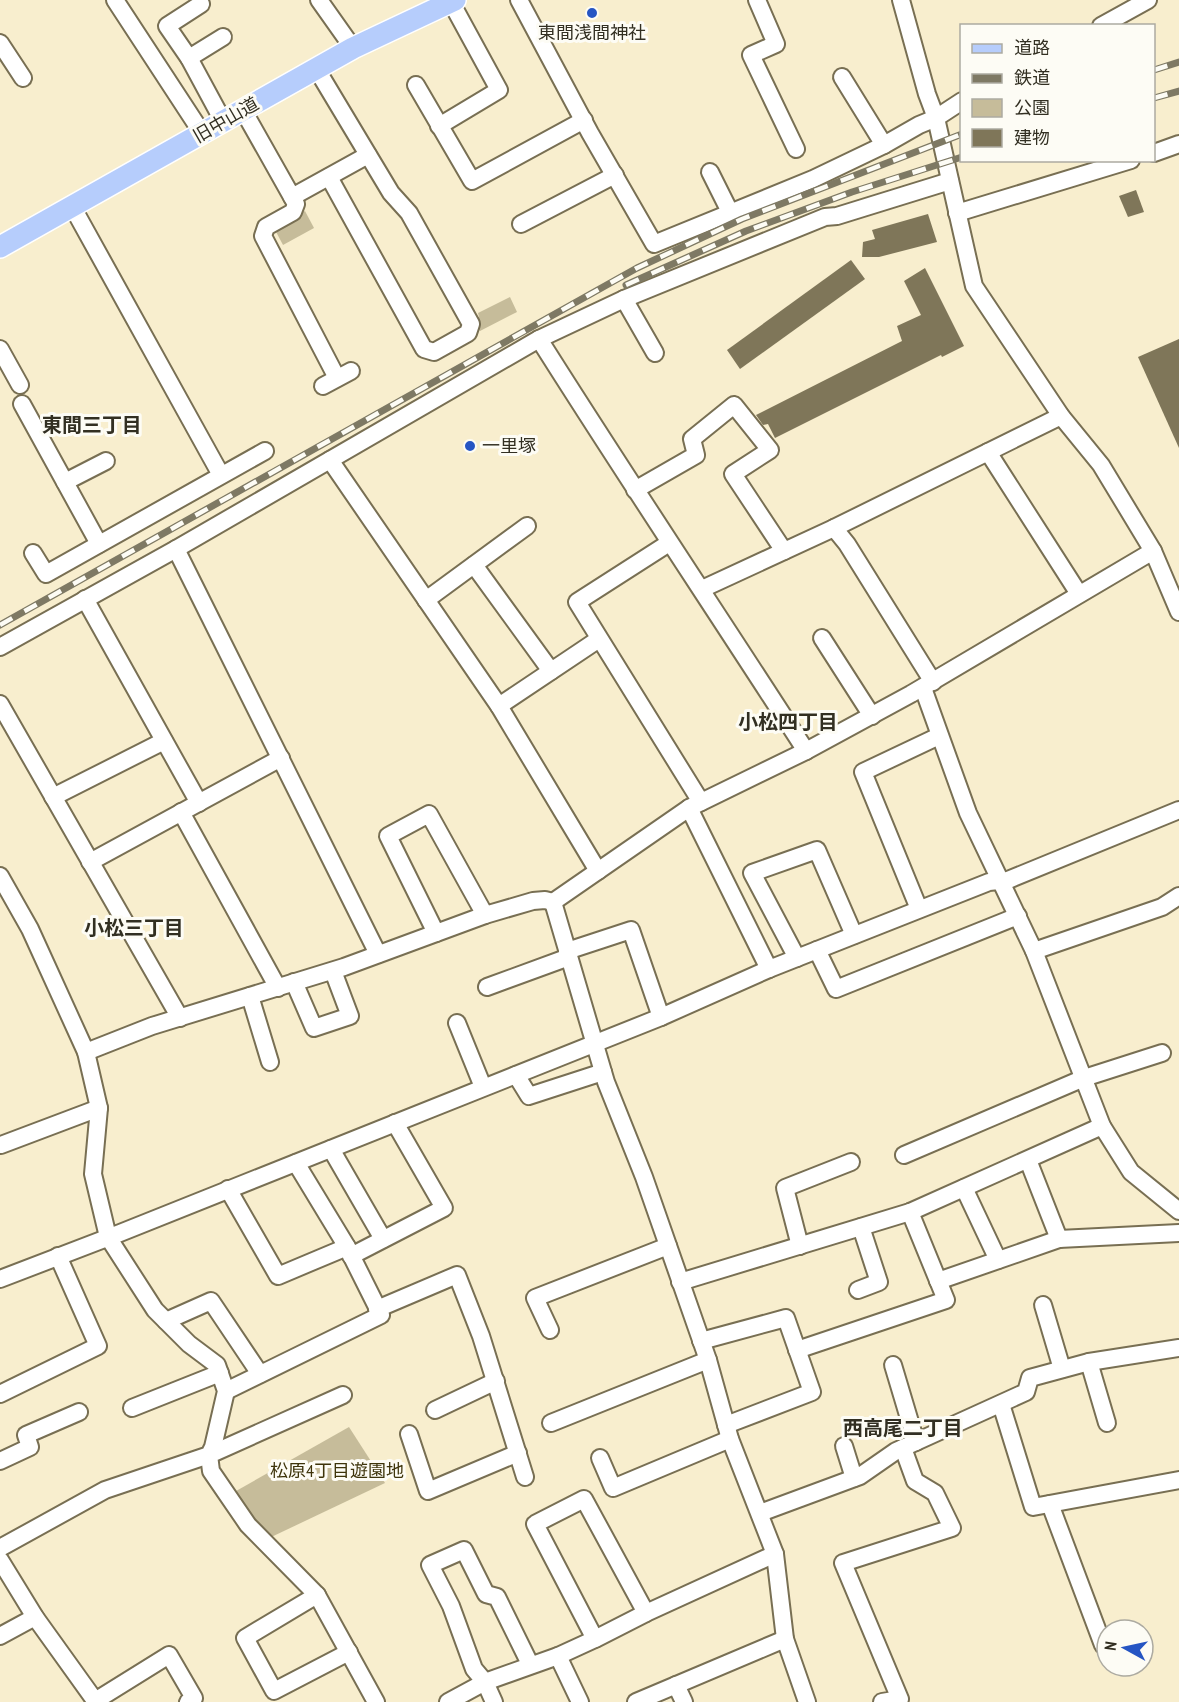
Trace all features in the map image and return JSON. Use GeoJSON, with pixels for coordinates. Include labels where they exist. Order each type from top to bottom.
{"type":"FeatureCollection","features":[{"type":"Feature","properties":{"kind":"main road","name":"旧中山道"},"geometry":{"type":"LineString","coordinates":[[0,247],[428,6],[453,1]]}},
{"type":"Feature","properties":{"kind":"street"},"geometry":{"type":"LineString","coordinates":[[115,0],[202,133]]}},
{"type":"Feature","properties":{"kind":"street"},"geometry":{"type":"LineString","coordinates":[[319,0],[353,48]]}},
{"type":"Feature","properties":{"kind":"street"},"geometry":{"type":"LineString","coordinates":[[519,0],[654,244],[813,179],[936,118],[960,102]]}},
{"type":"Feature","properties":{"kind":"street"},"geometry":{"type":"LineString","coordinates":[[757,0],[776,44],[751,55],[796,149]]}},
{"type":"Feature","properties":{"kind":"street"},"geometry":{"type":"LineString","coordinates":[[901,0],[927,94],[936,118],[974,286],[1061,416],[1101,465],[1153,551],[1179,611]]}},
{"type":"Feature","properties":{"kind":"street"},"geometry":{"type":"LineString","coordinates":[[1105,24],[1148,0]]}},
{"type":"Feature","properties":{"kind":"street"},"geometry":{"type":"LineString","coordinates":[[439,126],[499,90],[453,1]]}},
{"type":"Feature","properties":{"kind":"street"},"geometry":{"type":"LineString","coordinates":[[141,40],[201,4]]}},
{"type":"Feature","properties":{"kind":"street"},"geometry":{"type":"LineString","coordinates":[[166,26],[189,58],[223,121]]}},
{"type":"Feature","properties":{"kind":"street"},"geometry":{"type":"LineString","coordinates":[[189,58],[223,37]]}},
{"type":"Feature","properties":{"kind":"street"},"geometry":{"type":"LineString","coordinates":[[0,45],[23,78]]}},
{"type":"Feature","properties":{"kind":"street"},"geometry":{"type":"LineString","coordinates":[[316,68],[391,192],[409,213],[471,324],[468,333],[434,352],[424,349],[329,177]]}},
{"type":"Feature","properties":{"kind":"street"},"geometry":{"type":"LineString","coordinates":[[842,77],[884,145]]}},
{"type":"Feature","properties":{"kind":"street"},"geometry":{"type":"LineString","coordinates":[[416,85],[472,181],[584,120]]}},
{"type":"Feature","properties":{"kind":"street"},"geometry":{"type":"LineString","coordinates":[[243,110],[296,204],[293,212],[266,227],[263,236],[337,378]]}},
{"type":"Feature","properties":{"kind":"street"},"geometry":{"type":"LineString","coordinates":[[1155,153],[1179,144]]}},
{"type":"Feature","properties":{"kind":"street"},"geometry":{"type":"LineString","coordinates":[[291,197],[368,155]]}},
{"type":"Feature","properties":{"kind":"street"},"geometry":{"type":"LineString","coordinates":[[957,213],[1124,162]]}},
{"type":"Feature","properties":{"kind":"street"},"geometry":{"type":"LineString","coordinates":[[710,172],[730,212]]}},
{"type":"Feature","properties":{"kind":"street"},"geometry":{"type":"LineString","coordinates":[[521,224],[615,175]]}},
{"type":"Feature","properties":{"kind":"street"},"geometry":{"type":"LineString","coordinates":[[0,647],[176,549],[538,339],[624,299],[825,217],[837,216],[950,181]]}},
{"type":"Feature","properties":{"kind":"street"},"geometry":{"type":"LineString","coordinates":[[72,207],[220,476]]}},
{"type":"Feature","properties":{"kind":"street"},"geometry":{"type":"LineString","coordinates":[[624,299],[655,353]]}},
{"type":"Feature","properties":{"kind":"street"},"geometry":{"type":"LineString","coordinates":[[538,339],[806,751]]}},
{"type":"Feature","properties":{"kind":"street"},"geometry":{"type":"LineString","coordinates":[[0,350],[20,385]]}},
{"type":"Feature","properties":{"kind":"street"},"geometry":{"type":"LineString","coordinates":[[22,404],[99,544]]}},
{"type":"Feature","properties":{"kind":"street"},"geometry":{"type":"LineString","coordinates":[[635,490],[696,455],[692,439],[734,405],[770,450],[733,474],[784,551]]}},
{"type":"Feature","properties":{"kind":"street"},"geometry":{"type":"LineString","coordinates":[[702,589],[834,528],[1061,416]]}},
{"type":"Feature","properties":{"kind":"street"},"geometry":{"type":"LineString","coordinates":[[33,553],[46,574],[265,451]]}},
{"type":"Feature","properties":{"kind":"street"},"geometry":{"type":"LineString","coordinates":[[988,452],[1079,594]]}},
{"type":"Feature","properties":{"kind":"street"},"geometry":{"type":"LineString","coordinates":[[330,460],[499,706],[598,871]]}},
{"type":"Feature","properties":{"kind":"street"},"geometry":{"type":"LineString","coordinates":[[65,482],[106,461]]}},
{"type":"Feature","properties":{"kind":"street"},"geometry":{"type":"LineString","coordinates":[[426,600],[527,526]]}},
{"type":"Feature","properties":{"kind":"street"},"geometry":{"type":"LineString","coordinates":[[834,528],[847,544],[928,685],[939,736],[968,813],[1034,951],[1102,1126],[1131,1172],[1179,1211]]}},
{"type":"Feature","properties":{"kind":"street"},"geometry":{"type":"LineString","coordinates":[[669,543],[577,602],[695,805],[770,969]]}},
{"type":"Feature","properties":{"kind":"street"},"geometry":{"type":"LineString","coordinates":[[176,549],[378,954]]}},
{"type":"Feature","properties":{"kind":"street"},"geometry":{"type":"LineString","coordinates":[[86,1052],[152,1026],[333,971],[485,915],[533,901],[553,902],[695,805],[806,751],[928,685],[1153,551]]}},
{"type":"Feature","properties":{"kind":"street"},"geometry":{"type":"LineString","coordinates":[[474,565],[550,671]]}},
{"type":"Feature","properties":{"kind":"street"},"geometry":{"type":"LineString","coordinates":[[86,599],[199,802]]}},
{"type":"Feature","properties":{"kind":"street"},"geometry":{"type":"LineString","coordinates":[[822,638],[872,716]]}},
{"type":"Feature","properties":{"kind":"street"},"geometry":{"type":"LineString","coordinates":[[499,706],[599,639]]}},
{"type":"Feature","properties":{"kind":"street"},"geometry":{"type":"LineString","coordinates":[[0,704],[180,1018]]}},
{"type":"Feature","properties":{"kind":"street"},"geometry":{"type":"LineString","coordinates":[[919,909],[863,772],[939,736]]}},
{"type":"Feature","properties":{"kind":"street"},"geometry":{"type":"LineString","coordinates":[[53,797],[164,741]]}},
{"type":"Feature","properties":{"kind":"street"},"geometry":{"type":"LineString","coordinates":[[90,862],[281,758]]}},
{"type":"Feature","properties":{"kind":"street"},"geometry":{"type":"LineString","coordinates":[[0,1279],[661,1017],[770,969],[919,909],[989,882],[1008,880],[1179,810]]}},
{"type":"Feature","properties":{"kind":"street"},"geometry":{"type":"LineString","coordinates":[[181,812],[278,988]]}},
{"type":"Feature","properties":{"kind":"street"},"geometry":{"type":"LineString","coordinates":[[436,933],[388,836],[429,814],[485,915]]}},
{"type":"Feature","properties":{"kind":"street"},"geometry":{"type":"LineString","coordinates":[[797,958],[752,873],[817,850],[854,935]]}},
{"type":"Feature","properties":{"kind":"street"},"geometry":{"type":"LineString","coordinates":[[0,876],[30,929],[86,1052],[99,1108],[93,1174],[108,1238],[155,1310],[189,1344],[216,1365],[220,1373],[226,1391],[213,1447],[209,1455],[211,1471],[248,1525],[317,1595],[376,1702]]}},
{"type":"Feature","properties":{"kind":"street"},"geometry":{"type":"LineString","coordinates":[[1034,951],[1162,908],[1179,896]]}},
{"type":"Feature","properties":{"kind":"street"},"geometry":{"type":"LineString","coordinates":[[553,902],[603,1072],[644,1177],[708,1360],[728,1432],[775,1554],[785,1639],[807,1702]]}},
{"type":"Feature","properties":{"kind":"street"},"geometry":{"type":"LineString","coordinates":[[817,950],[836,989],[1018,916]]}},
{"type":"Feature","properties":{"kind":"street"},"geometry":{"type":"LineString","coordinates":[[487,987],[631,930],[661,1017]]}},
{"type":"Feature","properties":{"kind":"street"},"geometry":{"type":"LineString","coordinates":[[294,982],[314,1028],[350,1016],[333,971]]}},
{"type":"Feature","properties":{"kind":"street"},"geometry":{"type":"LineString","coordinates":[[250,996],[270,1062]]}},
{"type":"Feature","properties":{"kind":"street"},"geometry":{"type":"LineString","coordinates":[[457,1023],[483,1087]]}},
{"type":"Feature","properties":{"kind":"street"},"geometry":{"type":"LineString","coordinates":[[904,1155],[1084,1078],[1162,1053]]}},
{"type":"Feature","properties":{"kind":"street"},"geometry":{"type":"LineString","coordinates":[[516,1075],[529,1096],[603,1072]]}},
{"type":"Feature","properties":{"kind":"street"},"geometry":{"type":"LineString","coordinates":[[2,1144],[99,1108]]}},
{"type":"Feature","properties":{"kind":"street"},"geometry":{"type":"LineString","coordinates":[[228,1190],[278,1276],[383,1239],[444,1208],[395,1123]]}},
{"type":"Feature","properties":{"kind":"street"},"geometry":{"type":"LineString","coordinates":[[680,1282],[910,1212],[1102,1126]]}},
{"type":"Feature","properties":{"kind":"street"},"geometry":{"type":"LineString","coordinates":[[331,1149],[383,1239]]}},
{"type":"Feature","properties":{"kind":"street"},"geometry":{"type":"LineString","coordinates":[[1028,1160],[1059,1239]]}},
{"type":"Feature","properties":{"kind":"street"},"geometry":{"type":"LineString","coordinates":[[800,1246],[785,1188],[851,1162]]}},
{"type":"Feature","properties":{"kind":"street"},"geometry":{"type":"LineString","coordinates":[[226,1391],[381,1316],[349,1252],[296,1163]]}},
{"type":"Feature","properties":{"kind":"street"},"geometry":{"type":"LineString","coordinates":[[964,1188],[998,1260]]}},
{"type":"Feature","properties":{"kind":"street"},"geometry":{"type":"LineString","coordinates":[[797,1350],[946,1300],[910,1212]]}},
{"type":"Feature","properties":{"kind":"street"},"geometry":{"type":"LineString","coordinates":[[858,1290],[879,1282],[861,1227]]}},
{"type":"Feature","properties":{"kind":"street"},"geometry":{"type":"LineString","coordinates":[[938,1281],[1059,1239],[1179,1233]]}},
{"type":"Feature","properties":{"kind":"street"},"geometry":{"type":"LineString","coordinates":[[550,1330],[535,1298],[668,1246]]}},
{"type":"Feature","properties":{"kind":"street"},"geometry":{"type":"LineString","coordinates":[[0,1394],[99,1346],[58,1256]]}},
{"type":"Feature","properties":{"kind":"street"},"geometry":{"type":"LineString","coordinates":[[377,1309],[457,1275],[482,1336],[525,1477]]}},
{"type":"Feature","properties":{"kind":"street"},"geometry":{"type":"LineString","coordinates":[[166,1321],[211,1301],[260,1374]]}},
{"type":"Feature","properties":{"kind":"street"},"geometry":{"type":"LineString","coordinates":[[1043,1305],[1062,1369]]}},
{"type":"Feature","properties":{"kind":"street"},"geometry":{"type":"LineString","coordinates":[[600,1458],[613,1488],[812,1392],[786,1318],[701,1341]]}},
{"type":"Feature","properties":{"kind":"street"},"geometry":{"type":"LineString","coordinates":[[760,1513],[854,1478],[909,1445],[1026,1392],[1030,1378],[1089,1362],[1179,1348]]}},
{"type":"Feature","properties":{"kind":"street"},"geometry":{"type":"LineString","coordinates":[[551,1423],[708,1360]]}},
{"type":"Feature","properties":{"kind":"street"},"geometry":{"type":"LineString","coordinates":[[1089,1362],[1107,1423]]}},
{"type":"Feature","properties":{"kind":"street"},"geometry":{"type":"LineString","coordinates":[[882,1702],[900,1698],[843,1563],[952,1528],[935,1493],[915,1481],[893,1365]]}},
{"type":"Feature","properties":{"kind":"street"},"geometry":{"type":"LineString","coordinates":[[132,1408],[220,1373]]}},
{"type":"Feature","properties":{"kind":"street"},"geometry":{"type":"LineString","coordinates":[[435,1410],[496,1381]]}},
{"type":"Feature","properties":{"kind":"street"},"geometry":{"type":"LineString","coordinates":[[0,1548],[105,1490],[209,1455],[343,1395]]}},
{"type":"Feature","properties":{"kind":"street"},"geometry":{"type":"LineString","coordinates":[[1001,1404],[1033,1507],[1179,1480]]}},
{"type":"Feature","properties":{"kind":"street"},"geometry":{"type":"LineString","coordinates":[[0,1461],[30,1447],[26,1435],[80,1412]]}},
{"type":"Feature","properties":{"kind":"street"},"geometry":{"type":"LineString","coordinates":[[409,1434],[428,1491],[518,1453]]}},
{"type":"Feature","properties":{"kind":"street"},"geometry":{"type":"LineString","coordinates":[[844,1446],[854,1478]]}},
{"type":"Feature","properties":{"kind":"street"},"geometry":{"type":"LineString","coordinates":[[595,1639],[535,1524],[584,1499],[646,1613]]}},
{"type":"Feature","properties":{"kind":"street"},"geometry":{"type":"LineString","coordinates":[[1050,1504],[1095,1624]]}},
{"type":"Feature","properties":{"kind":"street"},"geometry":{"type":"LineString","coordinates":[[495,1702],[485,1682],[474,1669],[451,1606],[430,1565],[464,1550],[486,1594],[497,1597],[530,1665]]}},
{"type":"Feature","properties":{"kind":"street"},"geometry":{"type":"LineString","coordinates":[[448,1702],[485,1682],[558,1656],[775,1554]]}},
{"type":"Feature","properties":{"kind":"street"},"geometry":{"type":"LineString","coordinates":[[0,1560],[35,1617],[95,1701],[169,1654],[194,1698],[188,1702]]}},
{"type":"Feature","properties":{"kind":"street"},"geometry":{"type":"LineString","coordinates":[[317,1595],[244,1638],[274,1691],[350,1652]]}},
{"type":"Feature","properties":{"kind":"street"},"geometry":{"type":"LineString","coordinates":[[0,1636],[35,1617]]}},
{"type":"Feature","properties":{"kind":"street"},"geometry":{"type":"LineString","coordinates":[[636,1702],[785,1639]]}},
{"type":"Feature","properties":{"kind":"street"},"geometry":{"type":"LineString","coordinates":[[558,1656],[580,1702]]}},
{"type":"Feature","properties":{"kind":"street"},"geometry":{"type":"LineString","coordinates":[[676,1685],[684,1702]]}},
{"type":"Feature","properties":{"kind":"green space"},"geometry":{"type":"Polygon","coordinates":[[[305,211],[314,228],[283,245],[274,228],[305,211]]]}},
{"type":"Feature","properties":{"kind":"green space"},"geometry":{"type":"Polygon","coordinates":[[[510,297],[517,312],[480,331],[474,320],[479,317],[478,313],[510,297]]]}},
{"type":"Feature","properties":{"kind":"green space","name":"松原4丁目遊園地"},"geometry":{"type":"Polygon","coordinates":[[[349,1427],[385,1483],[265,1540],[229,1495],[349,1427]]]}},
{"type":"Feature","properties":{"kind":"building"},"geometry":{"type":"Polygon","coordinates":[[[1136,190],[1144,212],[1128,217],[1119,196],[1136,190]]]}},
{"type":"Feature","properties":{"kind":"building"},"geometry":{"type":"Polygon","coordinates":[[[928,214],[937,242],[879,257],[862,257],[863,242],[875,239],[872,230],[928,214]]]}},
{"type":"Feature","properties":{"kind":"building"},"geometry":{"type":"Polygon","coordinates":[[[851,260],[865,279],[740,369],[727,350],[851,260]]]}},
{"type":"Feature","properties":{"kind":"building"},"geometry":{"type":"Polygon","coordinates":[[[925,268],[964,346],[942,357],[941,355],[775,438],[768,424],[763,425],[756,415],[902,341],[897,326],[921,315],[904,281],[925,268]]]}},
{"type":"Feature","properties":{"kind":"building"},"geometry":{"type":"Polygon","coordinates":[[[1179,339],[1179,448],[1138,357],[1179,339]]]}},
{"type":"Feature","properties":{"kind":"railway"},"geometry":{"type":"LineString","coordinates":[[1155,70],[1179,62]]}},
{"type":"Feature","properties":{"kind":"railway"},"geometry":{"type":"LineString","coordinates":[[1155,98],[1179,91]]}},
{"type":"Feature","properties":{"kind":"railway"},"geometry":{"type":"LineString","coordinates":[[0,625],[637,268],[742,219],[960,135]]}},
{"type":"Feature","properties":{"kind":"railway"},"geometry":{"type":"LineString","coordinates":[[626,285],[746,231],[852,192],[960,158]]}},
{"type":"Feature","properties":{"kind":"place","name":"東間浅間神社"},"geometry":{"type":"Point","coordinates":[592,13]}},
{"type":"Feature","properties":{"kind":"place","name":"一里塚"},"geometry":{"type":"Point","coordinates":[470,446]}},
{"type":"Feature","properties":{"kind":"district","name":"東間三丁目"},"geometry":{"type":"Point","coordinates":[92,425]}},
{"type":"Feature","properties":{"kind":"district","name":"小松四丁目"},"geometry":{"type":"Point","coordinates":[788,722]}},
{"type":"Feature","properties":{"kind":"district","name":"小松三丁目"},"geometry":{"type":"Point","coordinates":[134,928]}},
{"type":"Feature","properties":{"kind":"district","name":"西高尾二丁目"},"geometry":{"type":"Point","coordinates":[903,1428]}}]}
